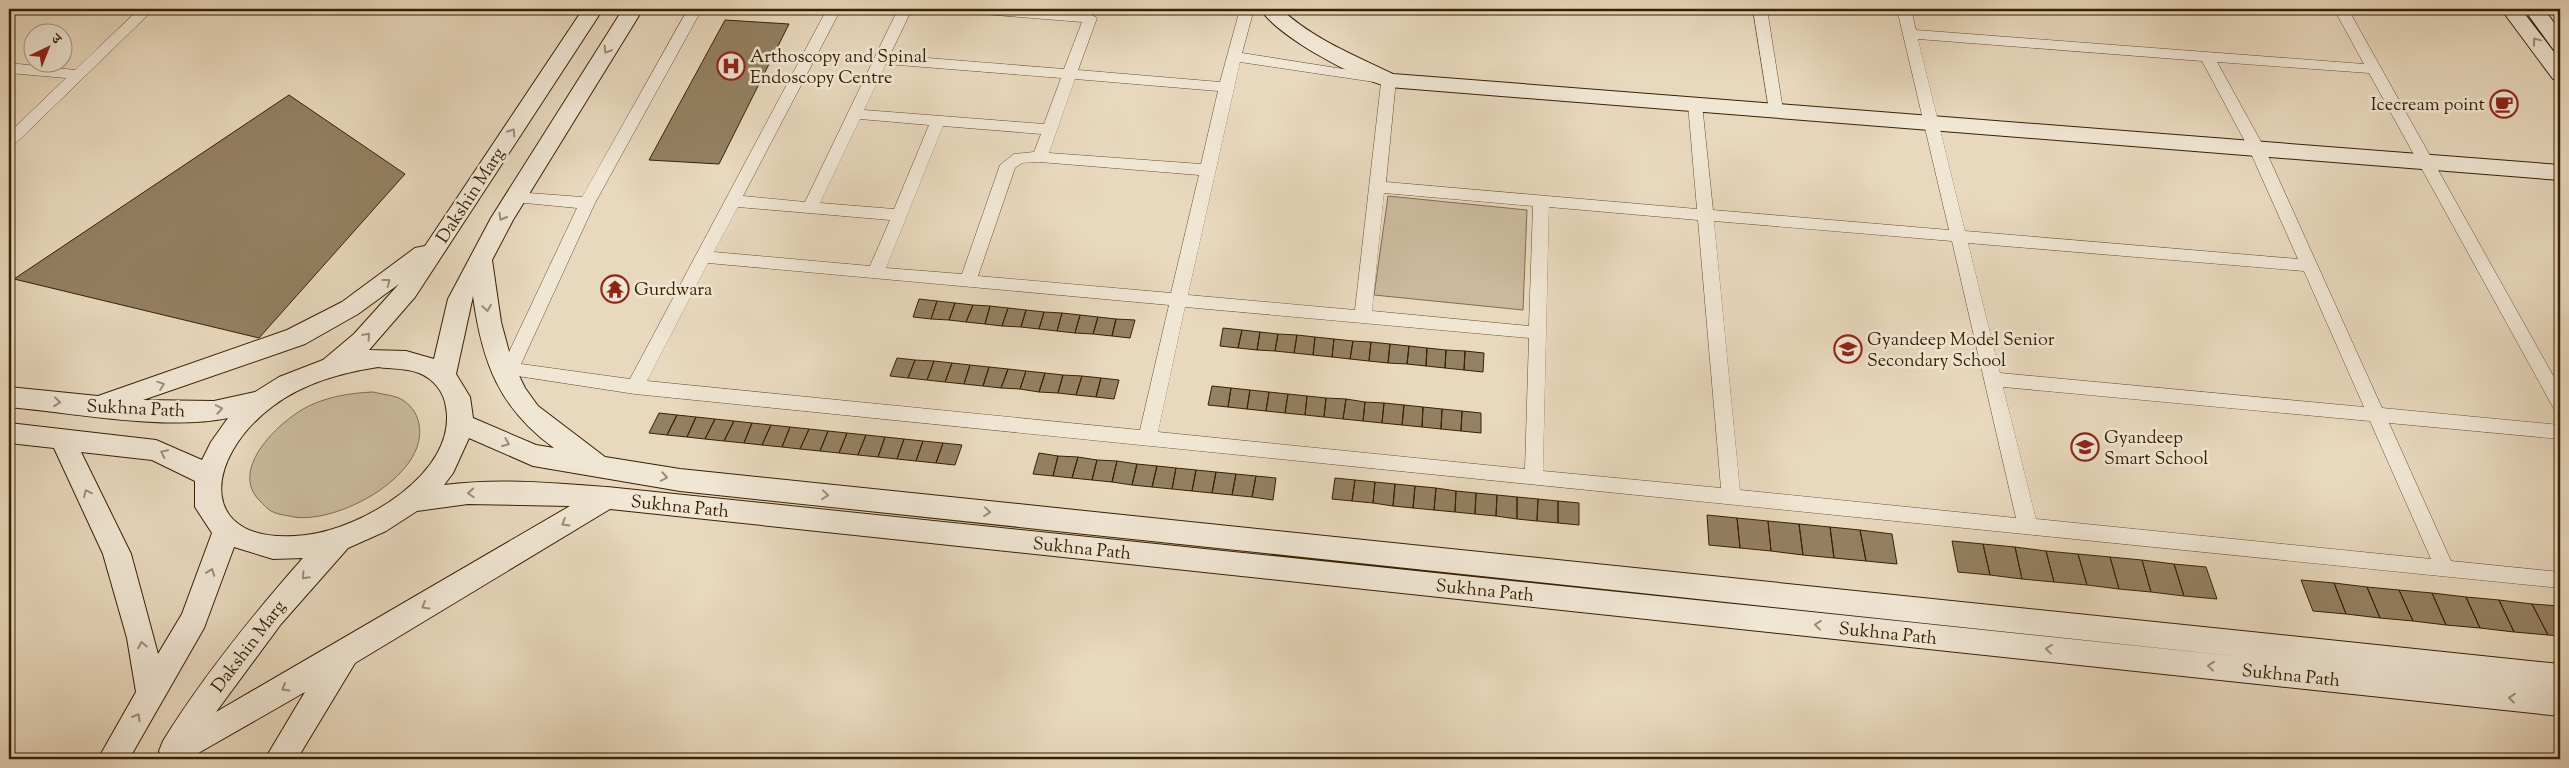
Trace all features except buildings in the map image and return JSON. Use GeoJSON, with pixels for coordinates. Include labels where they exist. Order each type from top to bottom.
{"type":"FeatureCollection","features":[{"type":"Feature","properties":{"kind":"main road","name":"Dakshin Marg"},"geometry":{"type":"LineString","coordinates":[[330,366],[363,341],[407,291],[593,9]]}},
{"type":"Feature","properties":{"kind":"main road"},"geometry":{"type":"LineString","coordinates":[[443,376],[460,299],[480,260],[515,197],[633,9]]}},
{"type":"Feature","properties":{"kind":"main road"},"geometry":{"type":"LineString","coordinates":[[1270,9],[1292,30],[1338,56],[1389,80],[2560,173]]}},
{"type":"Feature","properties":{"kind":"main road"},"geometry":{"type":"LineString","coordinates":[[2511,9],[2560,74]]}},
{"type":"Feature","properties":{"kind":"main road"},"geometry":{"type":"LineString","coordinates":[[2534,9],[2560,45]]}},
{"type":"Feature","properties":{"kind":"main road"},"geometry":{"type":"LineString","coordinates":[[98,406],[296,337],[350,308],[440,242]]}},
{"type":"Feature","properties":{"kind":"main road"},"geometry":{"type":"LineString","coordinates":[[480,260],[493,346],[503,375],[530,414],[598,466]]}},
{"type":"Feature","properties":{"kind":"main road"},"geometry":{"type":"LineString","coordinates":[[378,358],[393,359],[424,366],[443,376],[454,389],[459,402],[461,424],[457,440],[439,472],[410,501],[382,520],[338,540],[310,546],[283,547],[258,545],[226,531],[212,515],[208,501],[208,475],[213,460],[242,418],[262,401],[277,390],[330,366],[378,358]]}},
{"type":"Feature","properties":{"kind":"main road","name":"Sukhna Path"},"geometry":{"type":"LineString","coordinates":[[9,397],[158,412],[214,411],[262,401]]}},
{"type":"Feature","properties":{"kind":"main road","name":"Sukhna Path"},"geometry":{"type":"LineString","coordinates":[[461,424],[533,455],[700,482],[2560,677]]}},
{"type":"Feature","properties":{"kind":"main road","name":"Sukhna Path"},"geometry":{"type":"LineString","coordinates":[[9,433],[156,450],[208,475]]}},
{"type":"Feature","properties":{"kind":"main road"},"geometry":{"type":"LineString","coordinates":[[62,439],[117,554],[141,638],[151,693]]}},
{"type":"Feature","properties":{"kind":"main road","name":"Sukhna Path"},"geometry":{"type":"LineString","coordinates":[[410,501],[468,493],[538,493],[607,498],[2560,703]]}},
{"type":"Feature","properties":{"kind":"main road"},"geometry":{"type":"LineString","coordinates":[[171,755],[607,498]]}},
{"type":"Feature","properties":{"kind":"main road"},"geometry":{"type":"LineString","coordinates":[[113,759],[194,619],[226,531]]}},
{"type":"Feature","properties":{"kind":"main road","name":"Dakshin Marg"},"geometry":{"type":"LineString","coordinates":[[171,755],[192,719],[280,602],[338,540]]}},
{"type":"Feature","properties":{"kind":"main road"},"geometry":{"type":"LineString","coordinates":[[280,759],[346,653]]}},
{"type":"Feature","properties":{"kind":"street"},"geometry":{"type":"LineString","coordinates":[[9,141],[147,9]]}},
{"type":"Feature","properties":{"kind":"street"},"geometry":{"type":"LineString","coordinates":[[695,9],[587,203],[510,369],[635,387],[2560,580]]}},
{"type":"Feature","properties":{"kind":"street"},"geometry":{"type":"LineString","coordinates":[[635,387],[834,9]]}},
{"type":"Feature","properties":{"kind":"street"},"geometry":{"type":"LineString","coordinates":[[810,208],[905,9]]}},
{"type":"Feature","properties":{"kind":"street"},"geometry":{"type":"LineString","coordinates":[[970,9],[1090,18],[1040,157]]}},
{"type":"Feature","properties":{"kind":"street"},"geometry":{"type":"LineString","coordinates":[[1146,438],[1179,300],[1233,56],[1247,9]]}},
{"type":"Feature","properties":{"kind":"street"},"geometry":{"type":"LineString","coordinates":[[1755,9],[1776,110]]}},
{"type":"Feature","properties":{"kind":"street"},"geometry":{"type":"LineString","coordinates":[[1904,9],[2028,527]]}},
{"type":"Feature","properties":{"kind":"street"},"geometry":{"type":"LineString","coordinates":[[2341,9],[2560,404]]}},
{"type":"Feature","properties":{"kind":"street"},"geometry":{"type":"LineString","coordinates":[[1910,34],[2373,69]]}},
{"type":"Feature","properties":{"kind":"street"},"geometry":{"type":"LineString","coordinates":[[1233,56],[1389,80],[1362,317]]}},
{"type":"Feature","properties":{"kind":"street"},"geometry":{"type":"LineString","coordinates":[[2207,56],[2257,149],[2445,568]]}},
{"type":"Feature","properties":{"kind":"street"},"geometry":{"type":"LineString","coordinates":[[880,59],[1226,87]]}},
{"type":"Feature","properties":{"kind":"street"},"geometry":{"type":"LineString","coordinates":[[9,68],[79,74]]}},
{"type":"Feature","properties":{"kind":"street"},"geometry":{"type":"LineString","coordinates":[[1695,104],[1731,497]]}},
{"type":"Feature","properties":{"kind":"street"},"geometry":{"type":"LineString","coordinates":[[854,114],[1051,130]]}},
{"type":"Feature","properties":{"kind":"street"},"geometry":{"type":"LineString","coordinates":[[876,272],[938,121]]}},
{"type":"Feature","properties":{"kind":"street"},"geometry":{"type":"LineString","coordinates":[[968,281],[1008,165],[1019,158],[1040,157],[1208,170]]}},
{"type":"Feature","properties":{"kind":"street"},"geometry":{"type":"LineString","coordinates":[[1376,187],[2310,266]]}},
{"type":"Feature","properties":{"kind":"street"},"geometry":{"type":"LineString","coordinates":[[515,197],[587,203]]}},
{"type":"Feature","properties":{"kind":"street"},"geometry":{"type":"LineString","coordinates":[[733,201],[900,215]]}},
{"type":"Feature","properties":{"kind":"street"},"geometry":{"type":"LineString","coordinates":[[1534,477],[1542,201]]}},
{"type":"Feature","properties":{"kind":"street"},"geometry":{"type":"LineString","coordinates":[[704,257],[1539,333]]}},
{"type":"Feature","properties":{"kind":"street"},"geometry":{"type":"LineString","coordinates":[[1992,379],[2560,432]]}},
{"type":"Feature","properties":{"kind":"shaded area"},"geometry":{"type":"Polygon","coordinates":[[[1388,196],[1527,210],[1523,310],[1374,295],[1388,196]]]}},
{"type":"Feature","properties":{"kind":"shaded area"},"geometry":{"type":"Polygon","coordinates":[[[373,392],[399,398],[412,409],[417,417],[419,438],[412,457],[398,476],[378,492],[355,504],[331,513],[308,517],[289,516],[275,513],[267,508],[252,488],[250,474],[254,460],[262,446],[273,433],[286,421],[311,405],[326,399],[373,392]]]}},
{"type":"Feature","properties":{"kind":"place","name":"Arthoscopy and Spinal Endoscopy Centre"},"geometry":{"type":"Point","coordinates":[731,66]}},
{"type":"Feature","properties":{"kind":"place","name":"Icecream point"},"geometry":{"type":"Point","coordinates":[2504,104]}},
{"type":"Feature","properties":{"kind":"place","name":"Gurdwara"},"geometry":{"type":"Point","coordinates":[615,289]}},
{"type":"Feature","properties":{"kind":"place","name":"Gyandeep Model Senior Secondary School"},"geometry":{"type":"Point","coordinates":[1848,349]}},
{"type":"Feature","properties":{"kind":"place","name":"Gyandeep Smart School"},"geometry":{"type":"Point","coordinates":[2085,447]}}]}
